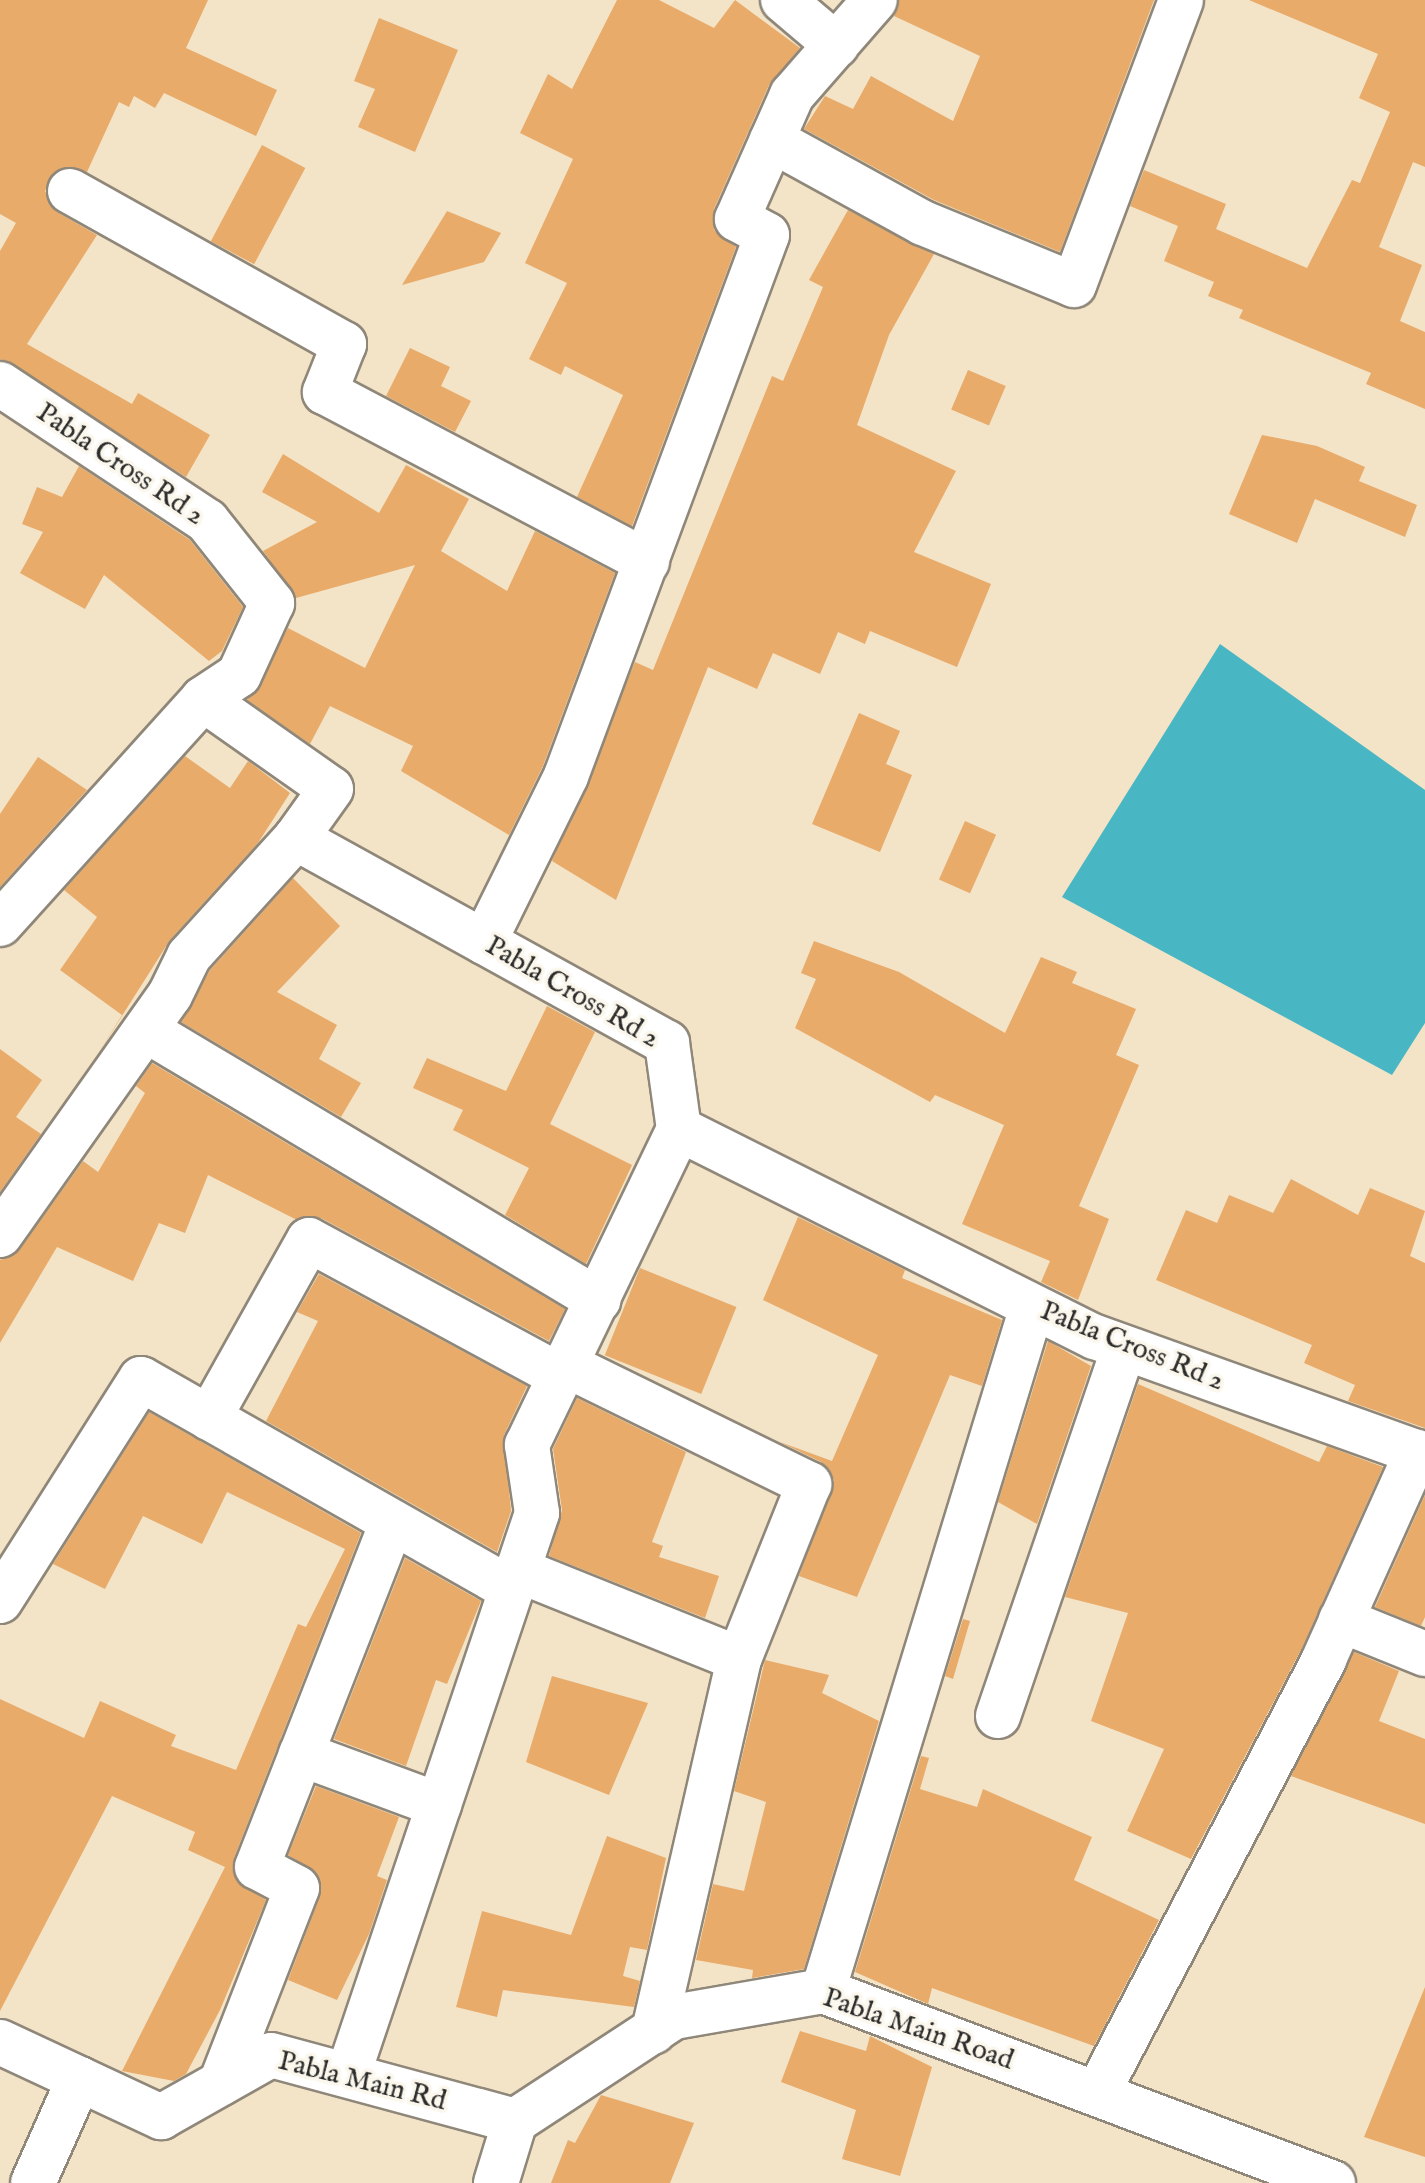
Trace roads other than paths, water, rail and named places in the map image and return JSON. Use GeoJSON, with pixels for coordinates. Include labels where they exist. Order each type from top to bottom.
{"type":"FeatureCollection","features":[{"type":"Feature","properties":{"kind":"street"},"geometry":{"type":"LineString","coordinates":[[783,0],[836,45]]}},
{"type":"Feature","properties":{"kind":"street"},"geometry":{"type":"LineString","coordinates":[[484,942],[566,776],[767,235],[737,219],[792,95],[875,0]]}},
{"type":"Feature","properties":{"kind":"street"},"geometry":{"type":"LineString","coordinates":[[772,140],[923,223],[1074,285],[1181,0]]}},
{"type":"Feature","properties":{"kind":"street"},"geometry":{"type":"LineString","coordinates":[[70,191],[344,344],[325,392],[647,562]]}},
{"type":"Feature","properties":{"kind":"street","name":"Pabla Cross Rd 2"},"geometry":{"type":"LineString","coordinates":[[0,384],[207,521],[272,603],[239,675],[203,699]]}},
{"type":"Feature","properties":{"kind":"street"},"geometry":{"type":"LineString","coordinates":[[0,924],[203,699],[331,789],[296,838],[189,956],[146,1030],[0,1235]]}},
{"type":"Feature","properties":{"kind":"street","name":"Pabla Cross Rd 2"},"geometry":{"type":"LineString","coordinates":[[296,838],[667,1043],[679,1129],[1032,1307],[1124,1348],[1421,1454]]}},
{"type":"Feature","properties":{"kind":"street"},"geometry":{"type":"LineString","coordinates":[[146,1030],[598,1300]]}},
{"type":"Feature","properties":{"kind":"street"},"geometry":{"type":"LineString","coordinates":[[348,2075],[537,1513],[527,1445],[679,1129]]}},
{"type":"Feature","properties":{"kind":"street"},"geometry":{"type":"LineString","coordinates":[[209,1418],[309,1240],[563,1370],[809,1484],[739,1659],[654,2031]]}},
{"type":"Feature","properties":{"kind":"street"},"geometry":{"type":"LineString","coordinates":[[823,1991],[1032,1307]]}},
{"type":"Feature","properties":{"kind":"street"},"geometry":{"type":"LineString","coordinates":[[998,1716],[1124,1348]]}},
{"type":"Feature","properties":{"kind":"street"},"geometry":{"type":"LineString","coordinates":[[0,1601],[141,1379],[392,1522],[514,1580],[739,1659]]}},
{"type":"Feature","properties":{"kind":"street"},"geometry":{"type":"LineString","coordinates":[[1097,2094],[1341,1620],[1421,1454]]}},
{"type":"Feature","properties":{"kind":"street"},"geometry":{"type":"LineString","coordinates":[[221,2083],[297,1888],[257,1867],[392,1522]]}},
{"type":"Feature","properties":{"kind":"street"},"geometry":{"type":"LineString","coordinates":[[1341,1620],[1425,1654]]}},
{"type":"Feature","properties":{"kind":"street"},"geometry":{"type":"LineString","coordinates":[[301,1754],[439,1805]]}},
{"type":"Feature","properties":{"kind":"street","name":"Pabla Main Road"},"geometry":{"type":"LineString","coordinates":[[515,2121],[674,2017],[823,1991],[1333,2183]]}},
{"type":"Feature","properties":{"kind":"street","name":"Pabla Main Rd"},"geometry":{"type":"LineString","coordinates":[[0,2042],[161,2117],[271,2055],[515,2121]]}},
{"type":"Feature","properties":{"kind":"street"},"geometry":{"type":"LineString","coordinates":[[33,2183],[79,2079]]}},
{"type":"Feature","properties":{"kind":"street"},"geometry":{"type":"LineString","coordinates":[[496,2183],[515,2121]]}},
{"type":"Feature","properties":{"kind":"water"},"geometry":{"type":"Polygon","coordinates":[[[1220,644],[1425,790],[1425,1023],[1392,1075],[1062,897],[1220,644]]]}}]}
